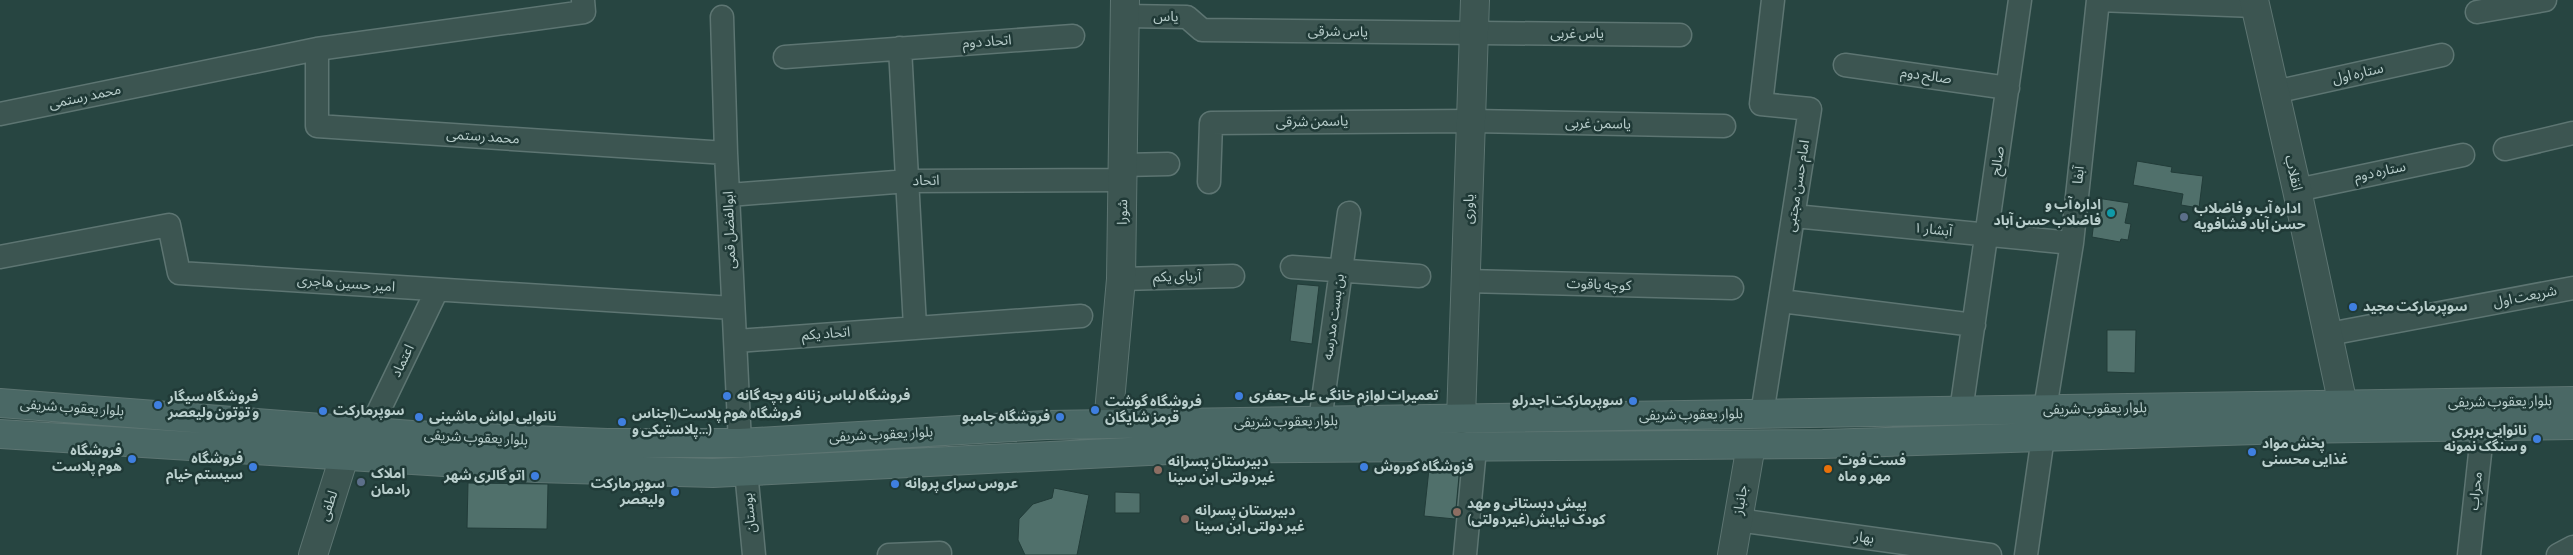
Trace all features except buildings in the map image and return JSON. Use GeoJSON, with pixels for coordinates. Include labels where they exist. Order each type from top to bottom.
{"type":"FeatureCollection","features":[{"type":"Feature","properties":{"kind":"main road","name":"بلوار یعقوب شریفی"},"geometry":{"type":"LineString","coordinates":[[0,434],[537,468],[713,473],[1188,449],[1751,445],[2043,437],[2343,417],[2482,414],[2573,401]]}},
{"type":"Feature","properties":{"kind":"main road","name":"بلوار یعقوب شریفی"},"geometry":{"type":"LineString","coordinates":[[0,403],[369,431],[608,443],[740,443],[1037,426],[1108,424],[2045,409],[2343,417]]}},
{"type":"Feature","properties":{"kind":"main road"},"geometry":{"type":"LineString","coordinates":[[1751,445],[1762,414]]}},
{"type":"Feature","properties":{"kind":"main road","name":"بلوار یعقوب شریفی"},"geometry":{"type":"LineString","coordinates":[[2482,414],[2573,425]]}},
{"type":"Feature","properties":{"kind":"main road"},"geometry":{"type":"LineString","coordinates":[[1460,419],[1475,448]]}},
{"type":"Feature","properties":{"kind":"main road"},"geometry":{"type":"LineString","coordinates":[[1106,454],[1108,424]]}},
{"type":"Feature","properties":{"kind":"main road"},"geometry":{"type":"LineString","coordinates":[[344,456],[369,431]]}},
{"type":"Feature","properties":{"kind":"street","name":"یاوری"},"geometry":{"type":"LineString","coordinates":[[1460,419],[1475,0]]}},
{"type":"Feature","properties":{"kind":"street","name":"امام حسن مجتبی"},"geometry":{"type":"LineString","coordinates":[[1762,414],[1810,109],[1761,104],[1773,0]]}},
{"type":"Feature","properties":{"kind":"street","name":"صالح"},"geometry":{"type":"LineString","coordinates":[[1961,411],[1988,235],[2020,0]]}},
{"type":"Feature","properties":{"kind":"street"},"geometry":{"type":"LineString","coordinates":[[2098,0],[2254,3]]}},
{"type":"Feature","properties":{"kind":"street","name":"آبفا"},"geometry":{"type":"LineString","coordinates":[[2045,409],[2072,242],[2098,0]]}},
{"type":"Feature","properties":{"kind":"street"},"geometry":{"type":"LineString","coordinates":[[2477,12],[2545,0]]}},
{"type":"Feature","properties":{"kind":"street","name":"انقلاب"},"geometry":{"type":"LineString","coordinates":[[2254,3],[2329,334],[2343,417]]}},
{"type":"Feature","properties":{"kind":"street","name":"محمد رستمی"},"geometry":{"type":"LineString","coordinates":[[0,114],[317,50],[584,6]]}},
{"type":"Feature","properties":{"kind":"street","name":"یاس"},"geometry":{"type":"LineString","coordinates":[[1125,8],[1188,17],[1202,30]]}},
{"type":"Feature","properties":{"kind":"street","name":"شورا"},"geometry":{"type":"LineString","coordinates":[[1108,424],[1121,279],[1125,8]]}},
{"type":"Feature","properties":{"kind":"street","name":"ابوالفضل قمی"},"geometry":{"type":"LineString","coordinates":[[722,17],[726,153],[733,308],[737,341],[740,443]]}},
{"type":"Feature","properties":{"kind":"street","name":"یاس شرقی"},"geometry":{"type":"LineString","coordinates":[[1202,30],[1474,34]]}},
{"type":"Feature","properties":{"kind":"street","name":"یاس غربی"},"geometry":{"type":"LineString","coordinates":[[1474,34],[1680,35]]}},
{"type":"Feature","properties":{"kind":"street","name":"اتحاد دوم"},"geometry":{"type":"LineString","coordinates":[[785,57],[1073,36]]}},
{"type":"Feature","properties":{"kind":"street"},"geometry":{"type":"LineString","coordinates":[[900,48],[915,327]]}},
{"type":"Feature","properties":{"kind":"street","name":"محمد رستمی"},"geometry":{"type":"LineString","coordinates":[[317,50],[318,126],[726,153]]}},
{"type":"Feature","properties":{"kind":"street","name":"ستاره اول"},"geometry":{"type":"LineString","coordinates":[[2275,92],[2442,55]]}},
{"type":"Feature","properties":{"kind":"street","name":"صالح دوم"},"geometry":{"type":"LineString","coordinates":[[1845,65],[2008,88]]}},
{"type":"Feature","properties":{"kind":"street","name":"یاسمن غربی"},"geometry":{"type":"LineString","coordinates":[[1472,121],[1724,126]]}},
{"type":"Feature","properties":{"kind":"street","name":"یاسمن شرقی"},"geometry":{"type":"LineString","coordinates":[[1209,182],[1211,123],[1472,121]]}},
{"type":"Feature","properties":{"kind":"street"},"geometry":{"type":"LineString","coordinates":[[2505,149],[2573,133]]}},
{"type":"Feature","properties":{"kind":"street","name":"ستاره دوم"},"geometry":{"type":"LineString","coordinates":[[2297,190],[2463,155]]}},
{"type":"Feature","properties":{"kind":"street","name":"اتحاد"},"geometry":{"type":"LineString","coordinates":[[729,195],[908,181],[1123,173],[1168,164]]}},
{"type":"Feature","properties":{"kind":"street","name":"بن بست مدرسه"},"geometry":{"type":"LineString","coordinates":[[1320,421],[1348,213]]}},
{"type":"Feature","properties":{"kind":"street","name":"آبشار ۱"},"geometry":{"type":"LineString","coordinates":[[1794,216],[2072,242]]}},
{"type":"Feature","properties":{"kind":"street","name":"امیر حسین هاجری"},"geometry":{"type":"LineString","coordinates":[[0,257],[169,225],[179,273],[733,308]]}},
{"type":"Feature","properties":{"kind":"street"},"geometry":{"type":"LineString","coordinates":[[1292,267],[1419,276]]}},
{"type":"Feature","properties":{"kind":"street","name":"آریای یکم"},"geometry":{"type":"LineString","coordinates":[[1121,279],[1232,276]]}},
{"type":"Feature","properties":{"kind":"street","name":"کوچه یاقوت"},"geometry":{"type":"LineString","coordinates":[[1466,281],[1732,288]]}},
{"type":"Feature","properties":{"kind":"street","name":"شریعت اول"},"geometry":{"type":"LineString","coordinates":[[2329,334],[2573,288]]}},
{"type":"Feature","properties":{"kind":"street","name":"اعتماد"},"geometry":{"type":"LineString","coordinates":[[369,431],[437,290]]}},
{"type":"Feature","properties":{"kind":"street"},"geometry":{"type":"LineString","coordinates":[[1781,301],[1974,325]]}},
{"type":"Feature","properties":{"kind":"street","name":"اتحاد یکم"},"geometry":{"type":"LineString","coordinates":[[737,341],[1081,316]]}},
{"type":"Feature","properties":{"kind":"street","name":"محراب"},"geometry":{"type":"LineString","coordinates":[[2469,555],[2482,414]]}},
{"type":"Feature","properties":{"kind":"street"},"geometry":{"type":"LineString","coordinates":[[2026,555],[2043,437]]}},
{"type":"Feature","properties":{"kind":"street","name":"جانباز"},"geometry":{"type":"LineString","coordinates":[[1732,555],[1751,445]]}},
{"type":"Feature","properties":{"kind":"street"},"geometry":{"type":"LineString","coordinates":[[1465,555],[1475,448]]}},
{"type":"Feature","properties":{"kind":"street","name":"لطفی"},"geometry":{"type":"LineString","coordinates":[[313,555],[344,456]]}},
{"type":"Feature","properties":{"kind":"street","name":"بوستان"},"geometry":{"type":"LineString","coordinates":[[746,471],[754,555]]}},
{"type":"Feature","properties":{"kind":"street","name":"بهار"},"geometry":{"type":"LineString","coordinates":[[1738,520],[1990,555]]}},
{"type":"Feature","properties":{"kind":"street"},"geometry":{"type":"LineString","coordinates":[[2558,555],[2573,547]]}},
{"type":"Feature","properties":{"kind":"street"},"geometry":{"type":"LineString","coordinates":[[889,555],[940,553]]}},
{"type":"Feature","properties":{"kind":"place","name":"اداره آب و فاضلاب حسن آباد"},"geometry":{"type":"Point","coordinates":[2111,213]}},
{"type":"Feature","properties":{"kind":"place","name":"اداره آب و فاضلاب حسن آباد فشافویه"},"geometry":{"type":"Point","coordinates":[2184,217]}},
{"type":"Feature","properties":{"kind":"place","name":"سوپرمارکت مجید"},"geometry":{"type":"Point","coordinates":[2353,307]}},
{"type":"Feature","properties":{"kind":"place","name":"فروشگاه لباس زنانه و بچه گانه"},"geometry":{"type":"Point","coordinates":[727,396]}},
{"type":"Feature","properties":{"kind":"place","name":"تعمیرات لوازم خانگی علی جعفری"},"geometry":{"type":"Point","coordinates":[1239,396]}},
{"type":"Feature","properties":{"kind":"place","name":"سوپرمارکت اجدرلو"},"geometry":{"type":"Point","coordinates":[1633,401]}},
{"type":"Feature","properties":{"kind":"place","name":"فروشگاه سیگار و توتون ولیعصر"},"geometry":{"type":"Point","coordinates":[158,405]}},
{"type":"Feature","properties":{"kind":"place","name":"فروشگاه گوشت قرمز شایگان"},"geometry":{"type":"Point","coordinates":[1095,410]}},
{"type":"Feature","properties":{"kind":"place","name":"سوپرمارکت"},"geometry":{"type":"Point","coordinates":[323,411]}},
{"type":"Feature","properties":{"kind":"place","name":"نانوایی لواش ماشینی"},"geometry":{"type":"Point","coordinates":[419,417]}},
{"type":"Feature","properties":{"kind":"place","name":"فروشگاه جامبو"},"geometry":{"type":"Point","coordinates":[1060,417]}},
{"type":"Feature","properties":{"kind":"place","name":"فروشگاه هوم پلاست(اجناس پلاستیکی و...)"},"geometry":{"type":"Point","coordinates":[622,422]}},
{"type":"Feature","properties":{"kind":"place","name":"نانوایی بربری و سنگک نمونه"},"geometry":{"type":"Point","coordinates":[2537,439]}},
{"type":"Feature","properties":{"kind":"place","name":"پخش مواد غذایی محسنی"},"geometry":{"type":"Point","coordinates":[2252,452]}},
{"type":"Feature","properties":{"kind":"place","name":"فروشگاه هوم پلاست"},"geometry":{"type":"Point","coordinates":[132,459]}},
{"type":"Feature","properties":{"kind":"place","name":"فروشگاه سیستم خیام"},"geometry":{"type":"Point","coordinates":[253,467]}},
{"type":"Feature","properties":{"kind":"place","name":"فزوشگاه کوروش"},"geometry":{"type":"Point","coordinates":[1364,467]}},
{"type":"Feature","properties":{"kind":"place","name":"فست فوت مهر و ماه"},"geometry":{"type":"Point","coordinates":[1828,469]}},
{"type":"Feature","properties":{"kind":"place","name":"دبیرستان پسرانه غیردولتی ابن سینا"},"geometry":{"type":"Point","coordinates":[1158,470]}},
{"type":"Feature","properties":{"kind":"place","name":"اتو گالری شهر"},"geometry":{"type":"Point","coordinates":[535,476]}},
{"type":"Feature","properties":{"kind":"place","name":"املاک رادمان"},"geometry":{"type":"Point","coordinates":[361,482]}},
{"type":"Feature","properties":{"kind":"place","name":"عروس سرای پروانه"},"geometry":{"type":"Point","coordinates":[895,484]}},
{"type":"Feature","properties":{"kind":"place","name":"سوپر مارکت ولیعصر"},"geometry":{"type":"Point","coordinates":[675,492]}},
{"type":"Feature","properties":{"kind":"place","name":"پیش دبستانی و مهد کودک نیایش(غیردولتی)"},"geometry":{"type":"Point","coordinates":[1457,512]}},
{"type":"Feature","properties":{"kind":"place","name":"دبیرستان پسرانه غیر دولتی ابن سینا"},"geometry":{"type":"Point","coordinates":[1185,519]}}]}
